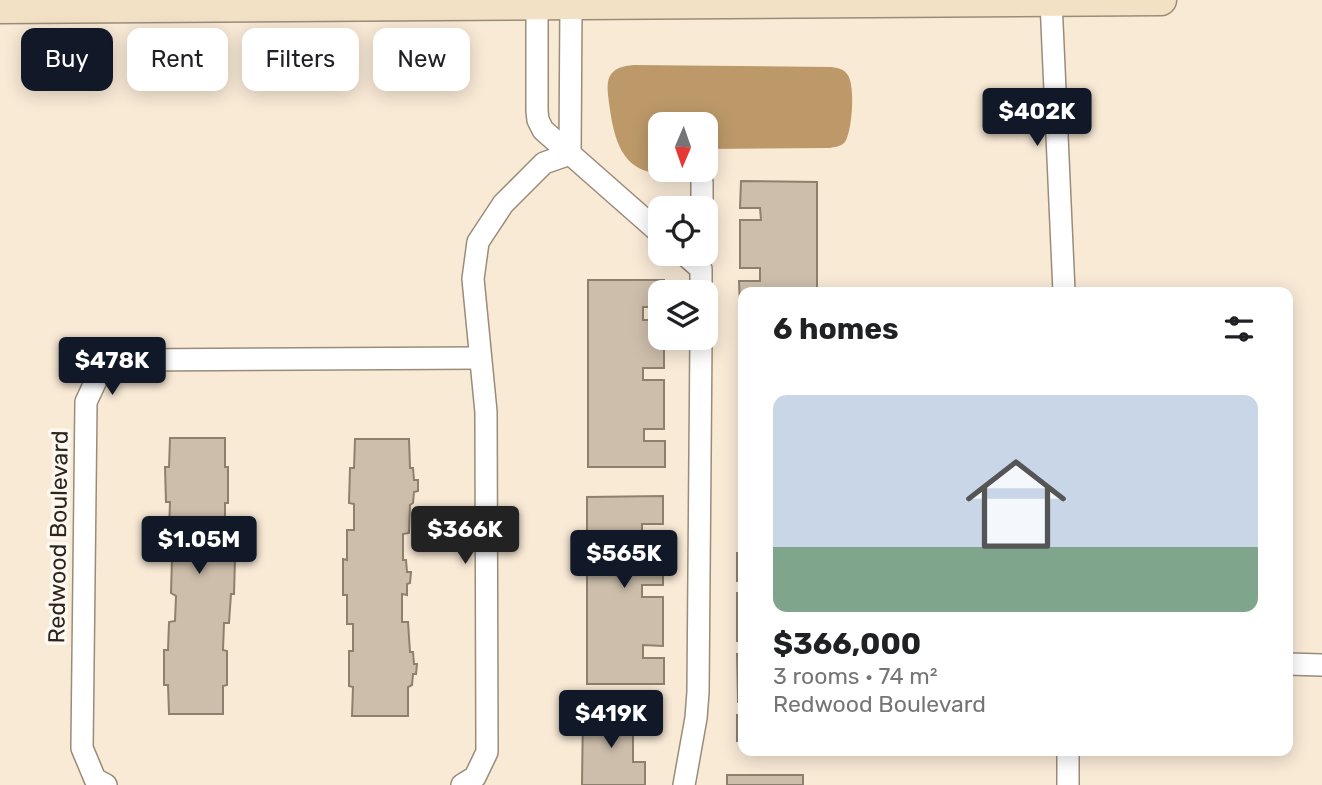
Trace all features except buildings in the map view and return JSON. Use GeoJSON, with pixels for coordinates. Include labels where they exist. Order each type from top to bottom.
{"type":"FeatureCollection","features":[{"type":"Feature","properties":{"kind":"main road"},"geometry":{"type":"LineString","coordinates":[[0,8],[1161,0]]}},
{"type":"Feature","properties":{"kind":"street"},"geometry":{"type":"LineString","coordinates":[[1051,1],[1064,287]]}},
{"type":"Feature","properties":{"kind":"street"},"geometry":{"type":"LineString","coordinates":[[537,4],[537,111],[543,130],[648,222]]}},
{"type":"Feature","properties":{"kind":"street"},"geometry":{"type":"LineString","coordinates":[[570,154],[571,4]]}},
{"type":"Feature","properties":{"kind":"street"},"geometry":{"type":"LineString","coordinates":[[462,785],[475,777],[487,752],[486,412],[473,279],[478,242],[503,204],[544,163],[570,154]]}},
{"type":"Feature","properties":{"kind":"street"},"geometry":{"type":"LineString","coordinates":[[702,182],[702,196]]}},
{"type":"Feature","properties":{"kind":"street"},"geometry":{"type":"LineString","coordinates":[[684,785],[698,692],[701,350]]}},
{"type":"Feature","properties":{"kind":"street","name":"Redwood Boulevard"},"geometry":{"type":"LineString","coordinates":[[106,785],[95,779],[82,748],[86,402],[99,374],[131,360],[480,358]]}},
{"type":"Feature","properties":{"kind":"street"},"geometry":{"type":"LineString","coordinates":[[1293,664],[1322,665]]}},
{"type":"Feature","properties":{"kind":"street"},"geometry":{"type":"LineString","coordinates":[[1068,756],[1068,785]]}},
{"type":"Feature","properties":{"kind":"shaded area"},"geometry":{"type":"Polygon","coordinates":[[[633,65],[840,69],[850,79],[850,129],[845,142],[829,148],[718,149],[718,112],[648,112],[648,172],[628,160],[614,129],[608,87],[610,75],[620,68],[633,65]]]}}]}
